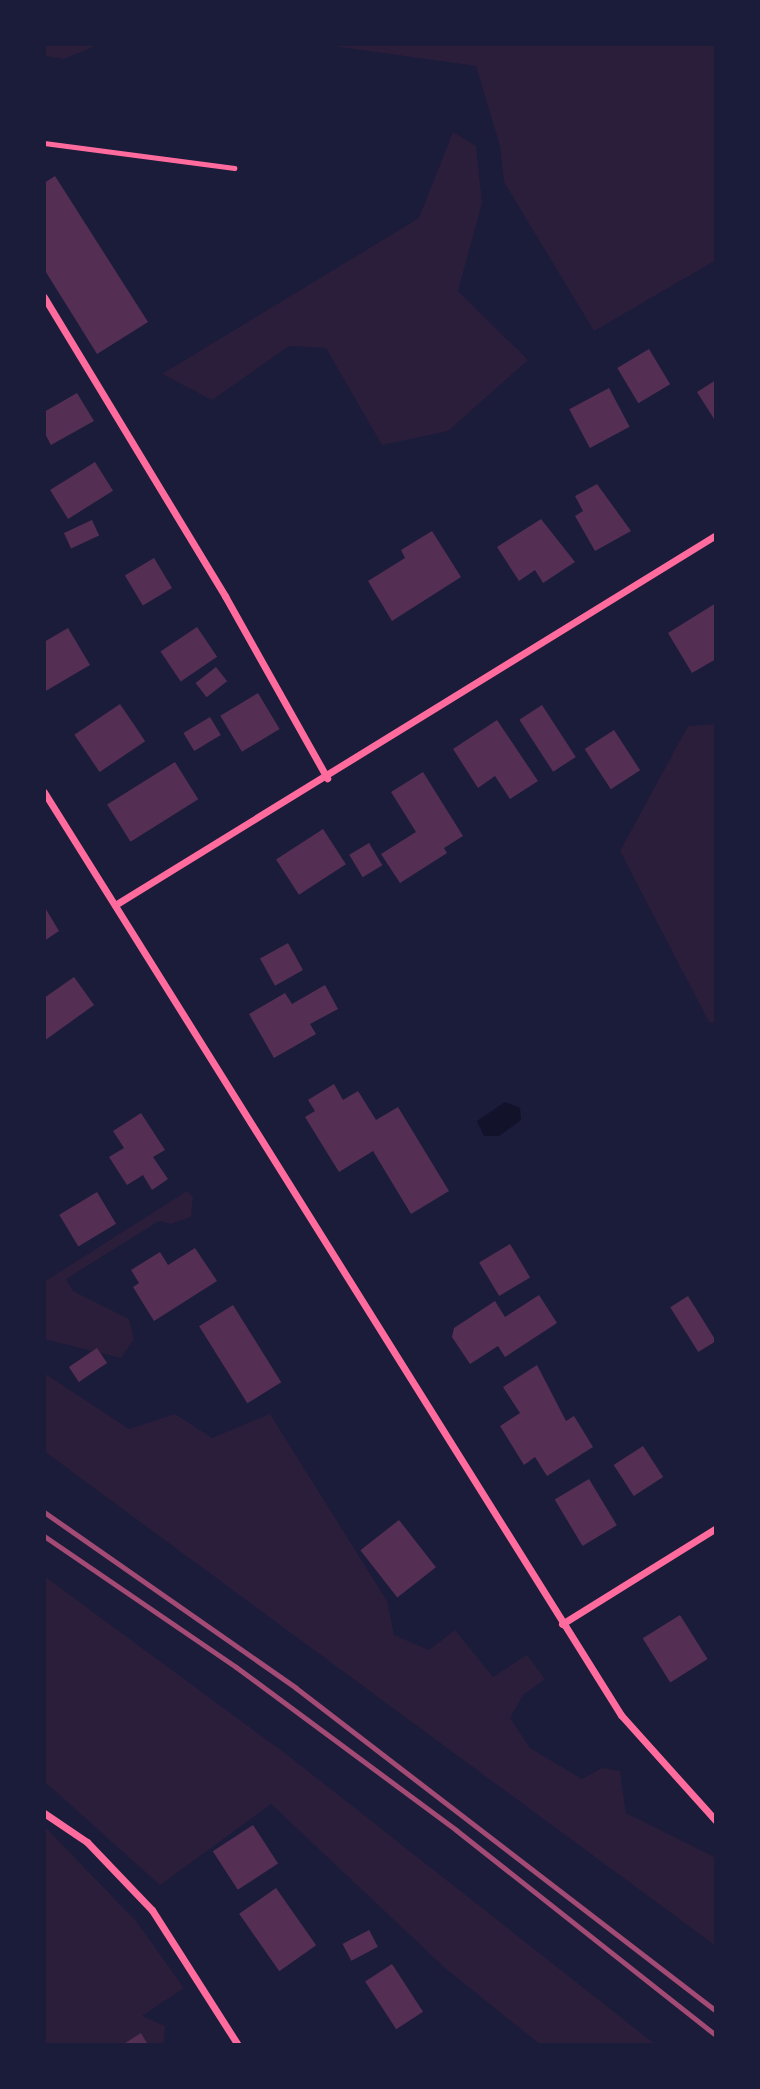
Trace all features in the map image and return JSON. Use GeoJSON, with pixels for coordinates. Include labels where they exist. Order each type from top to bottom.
{"type":"FeatureCollection","features":[{"type":"Feature","properties":{"kind":"street"},"geometry":{"type":"LineString","coordinates":[[44,298],[225,596],[327,778]]}},
{"type":"Feature","properties":{"kind":"street"},"geometry":{"type":"LineString","coordinates":[[114,905],[327,778],[716,535]]}},
{"type":"Feature","properties":{"kind":"street"},"geometry":{"type":"LineString","coordinates":[[44,792],[621,1715],[716,1821]]}},
{"type":"Feature","properties":{"kind":"street"},"geometry":{"type":"LineString","coordinates":[[562,1624],[716,1528]]}},
{"type":"Feature","properties":{"kind":"street"},"geometry":{"type":"LineString","coordinates":[[44,1813],[87,1842],[152,1910],[238,2045]]}},
{"type":"Feature","properties":{"kind":"lane"},"geometry":{"type":"LineString","coordinates":[[44,143],[234,168]]}},
{"type":"Feature","properties":{"kind":"shaded area"},"geometry":{"type":"Polygon","coordinates":[[[44,44],[100,44],[64,59],[44,56],[44,44]]]}},
{"type":"Feature","properties":{"kind":"shaded area"},"geometry":{"type":"Polygon","coordinates":[[[319,44],[716,44],[716,260],[594,331],[504,182],[500,146],[476,66],[319,44]]]}},
{"type":"Feature","properties":{"kind":"shaded area"},"geometry":{"type":"Polygon","coordinates":[[[453,132],[476,146],[482,203],[458,291],[528,360],[448,431],[382,445],[326,348],[289,346],[212,400],[162,374],[419,218],[453,132]]]}},
{"type":"Feature","properties":{"kind":"shaded area"},"geometry":{"type":"Polygon","coordinates":[[[716,724],[716,1024],[709,1022],[620,851],[688,726],[716,724]]]}},
{"type":"Feature","properties":{"kind":"shaded area"},"geometry":{"type":"Polygon","coordinates":[[[505,1102],[520,1108],[521,1120],[499,1136],[484,1136],[477,1121],[505,1102]]]}},
{"type":"Feature","properties":{"kind":"shaded area"},"geometry":{"type":"Polygon","coordinates":[[[187,1191],[193,1197],[191,1217],[171,1224],[159,1221],[66,1279],[73,1291],[129,1319],[134,1339],[121,1358],[44,1339],[44,1282],[187,1191]]]}},
{"type":"Feature","properties":{"kind":"shaded area"},"geometry":{"type":"Polygon","coordinates":[[[44,1373],[129,1429],[175,1414],[212,1438],[270,1414],[387,1601],[394,1635],[429,1650],[455,1630],[493,1677],[527,1655],[545,1679],[523,1695],[510,1718],[530,1748],[582,1779],[602,1768],[620,1771],[626,1813],[716,1858],[716,1946],[44,1451],[44,1373]]]}},
{"type":"Feature","properties":{"kind":"shaded area"},"geometry":{"type":"Polygon","coordinates":[[[44,1576],[290,1757],[656,2045],[541,2045],[445,1968],[271,1804],[160,1885],[44,1781],[44,1576]]]}},
{"type":"Feature","properties":{"kind":"shaded area"},"geometry":{"type":"Polygon","coordinates":[[[44,1826],[136,1921],[184,1988],[142,2016],[165,2026],[164,2042],[159,2045],[44,2045],[44,1826]]]}},
{"type":"Feature","properties":{"kind":"building"},"geometry":{"type":"Polygon","coordinates":[[[55,176],[148,322],[97,354],[44,269],[44,183],[55,176]]]}},
{"type":"Feature","properties":{"kind":"building"},"geometry":{"type":"Polygon","coordinates":[[[649,349],[670,384],[638,403],[617,368],[649,349]]]}},
{"type":"Feature","properties":{"kind":"building"},"geometry":{"type":"Polygon","coordinates":[[[716,380],[716,422],[697,392],[716,380]]]}},
{"type":"Feature","properties":{"kind":"building"},"geometry":{"type":"Polygon","coordinates":[[[609,388],[630,427],[590,448],[569,409],[609,388]]]}},
{"type":"Feature","properties":{"kind":"building"},"geometry":{"type":"Polygon","coordinates":[[[77,393],[94,421],[51,445],[44,432],[44,412],[77,393]]]}},
{"type":"Feature","properties":{"kind":"building"},"geometry":{"type":"Polygon","coordinates":[[[95,462],[113,491],[68,519],[50,490],[95,462]]]}},
{"type":"Feature","properties":{"kind":"building"},"geometry":{"type":"Polygon","coordinates":[[[597,484],[631,531],[595,551],[575,516],[583,511],[575,496],[597,484]]]}},
{"type":"Feature","properties":{"kind":"building"},"geometry":{"type":"Polygon","coordinates":[[[541,519],[575,562],[543,583],[535,570],[519,581],[497,547],[541,519]]]}},
{"type":"Feature","properties":{"kind":"building"},"geometry":{"type":"Polygon","coordinates":[[[92,520],[99,535],[71,549],[64,533],[92,520]]]}},
{"type":"Feature","properties":{"kind":"building"},"geometry":{"type":"Polygon","coordinates":[[[432,531],[461,577],[392,621],[368,581],[405,558],[401,550],[432,531]]]}},
{"type":"Feature","properties":{"kind":"building"},"geometry":{"type":"Polygon","coordinates":[[[154,558],[172,588],[143,606],[125,576],[154,558]]]}},
{"type":"Feature","properties":{"kind":"building"},"geometry":{"type":"Polygon","coordinates":[[[716,603],[716,659],[692,673],[668,633],[716,603]]]}},
{"type":"Feature","properties":{"kind":"building"},"geometry":{"type":"Polygon","coordinates":[[[197,627],[217,657],[181,681],[161,652],[197,627]]]}},
{"type":"Feature","properties":{"kind":"building"},"geometry":{"type":"Polygon","coordinates":[[[68,628],[90,665],[44,692],[44,642],[68,628]]]}},
{"type":"Feature","properties":{"kind":"building"},"geometry":{"type":"Polygon","coordinates":[[[216,667],[227,681],[207,697],[196,683],[216,667]]]}},
{"type":"Feature","properties":{"kind":"building"},"geometry":{"type":"Polygon","coordinates":[[[258,693],[280,729],[242,752],[220,716],[258,693]]]}},
{"type":"Feature","properties":{"kind":"building"},"geometry":{"type":"Polygon","coordinates":[[[120,704],[145,741],[100,772],[74,735],[120,704]]]}},
{"type":"Feature","properties":{"kind":"building"},"geometry":{"type":"Polygon","coordinates":[[[542,705],[576,757],[553,772],[519,720],[542,705]]]}},
{"type":"Feature","properties":{"kind":"building"},"geometry":{"type":"Polygon","coordinates":[[[210,717],[221,735],[194,751],[183,733],[210,717]]]}},
{"type":"Feature","properties":{"kind":"building"},"geometry":{"type":"Polygon","coordinates":[[[497,720],[538,781],[510,799],[495,776],[478,788],[453,749],[497,720]]]}},
{"type":"Feature","properties":{"kind":"building"},"geometry":{"type":"Polygon","coordinates":[[[614,730],[640,770],[611,789],[585,749],[614,730]]]}},
{"type":"Feature","properties":{"kind":"building"},"geometry":{"type":"Polygon","coordinates":[[[175,762],[198,799],[130,842],[107,804],[175,762]]]}},
{"type":"Feature","properties":{"kind":"building"},"geometry":{"type":"Polygon","coordinates":[[[423,772],[463,836],[444,848],[447,853],[400,883],[381,854],[416,832],[391,792],[423,772]]]}},
{"type":"Feature","properties":{"kind":"building"},"geometry":{"type":"Polygon","coordinates":[[[323,829],[346,864],[299,895],[276,859],[323,829]]]}},
{"type":"Feature","properties":{"kind":"building"},"geometry":{"type":"Polygon","coordinates":[[[369,843],[382,865],[363,877],[349,855],[369,843]]]}},
{"type":"Feature","properties":{"kind":"building"},"geometry":{"type":"Polygon","coordinates":[[[44,906],[59,931],[44,941],[44,906]]]}},
{"type":"Feature","properties":{"kind":"building"},"geometry":{"type":"Polygon","coordinates":[[[288,943],[303,970],[275,986],[260,959],[288,943]]]}},
{"type":"Feature","properties":{"kind":"building"},"geometry":{"type":"Polygon","coordinates":[[[74,977],[94,1005],[44,1041],[44,998],[74,977]]]}},
{"type":"Feature","properties":{"kind":"building"},"geometry":{"type":"Polygon","coordinates":[[[325,985],[338,1009],[310,1024],[316,1034],[274,1058],[249,1014],[285,993],[292,1004],[325,985]]]}},
{"type":"Feature","properties":{"kind":"building"},"geometry":{"type":"Polygon","coordinates":[[[334,1084],[343,1100],[358,1091],[376,1120],[398,1107],[449,1191],[411,1214],[373,1151],[339,1172],[305,1117],[315,1111],[308,1100],[334,1084]]]}},
{"type":"Feature","properties":{"kind":"building"},"geometry":{"type":"Polygon","coordinates":[[[141,1113],[165,1150],[153,1157],[168,1179],[152,1190],[143,1175],[127,1185],[109,1157],[124,1148],[113,1131],[141,1113]]]}},
{"type":"Feature","properties":{"kind":"building"},"geometry":{"type":"Polygon","coordinates":[[[97,1192],[116,1224],[78,1246],[59,1215],[97,1192]]]}},
{"type":"Feature","properties":{"kind":"building"},"geometry":{"type":"Polygon","coordinates":[[[510,1244],[530,1277],[499,1296],[479,1263],[510,1244]]]}},
{"type":"Feature","properties":{"kind":"building"},"geometry":{"type":"Polygon","coordinates":[[[195,1248],[217,1281],[154,1321],[133,1287],[139,1283],[131,1270],[160,1252],[168,1265],[195,1248]]]}},
{"type":"Feature","properties":{"kind":"building"},"geometry":{"type":"Polygon","coordinates":[[[539,1295],[557,1323],[505,1357],[498,1346],[470,1364],[452,1337],[454,1328],[495,1301],[505,1317],[539,1295]]]}},
{"type":"Feature","properties":{"kind":"building"},"geometry":{"type":"Polygon","coordinates":[[[688,1296],[716,1341],[698,1352],[670,1307],[688,1296]]]}},
{"type":"Feature","properties":{"kind":"building"},"geometry":{"type":"Polygon","coordinates":[[[233,1305],[281,1382],[247,1403],[199,1326],[233,1305]]]}},
{"type":"Feature","properties":{"kind":"building"},"geometry":{"type":"Polygon","coordinates":[[[97,1348],[107,1363],[79,1382],[69,1367],[97,1348]]]}},
{"type":"Feature","properties":{"kind":"building"},"geometry":{"type":"Polygon","coordinates":[[[537,1365],[566,1421],[574,1416],[593,1447],[547,1476],[535,1457],[524,1465],[500,1426],[520,1413],[503,1387],[537,1365]]]}},
{"type":"Feature","properties":{"kind":"building"},"geometry":{"type":"Polygon","coordinates":[[[643,1446],[663,1477],[634,1496],[614,1465],[643,1446]]]}},
{"type":"Feature","properties":{"kind":"building"},"geometry":{"type":"Polygon","coordinates":[[[589,1479],[617,1525],[583,1546],[555,1500],[589,1479]]]}},
{"type":"Feature","properties":{"kind":"building"},"geometry":{"type":"Polygon","coordinates":[[[399,1520],[436,1567],[397,1597],[360,1550],[399,1520]]]}},
{"type":"Feature","properties":{"kind":"building"},"geometry":{"type":"Polygon","coordinates":[[[680,1615],[708,1659],[670,1682],[643,1638],[680,1615]]]}},
{"type":"Feature","properties":{"kind":"building"},"geometry":{"type":"Polygon","coordinates":[[[253,1825],[278,1864],[238,1890],[213,1851],[253,1825]]]}},
{"type":"Feature","properties":{"kind":"building"},"geometry":{"type":"Polygon","coordinates":[[[276,1888],[316,1945],[279,1971],[239,1914],[276,1888]]]}},
{"type":"Feature","properties":{"kind":"building"},"geometry":{"type":"Polygon","coordinates":[[[369,1930],[378,1947],[351,1961],[343,1944],[369,1930]]]}},
{"type":"Feature","properties":{"kind":"building"},"geometry":{"type":"Polygon","coordinates":[[[392,1964],[423,2012],[396,2029],[365,1981],[392,1964]]]}},
{"type":"Feature","properties":{"kind":"building"},"geometry":{"type":"Polygon","coordinates":[[[141,2033],[148,2045],[122,2045],[141,2033]]]}},
{"type":"Feature","properties":{"kind":"railway"},"geometry":{"type":"LineString","coordinates":[[44,1512],[296,1688],[716,2011]]}},
{"type":"Feature","properties":{"kind":"railway"},"geometry":{"type":"LineString","coordinates":[[44,1536],[236,1667],[456,1830],[716,2035]]}}]}
